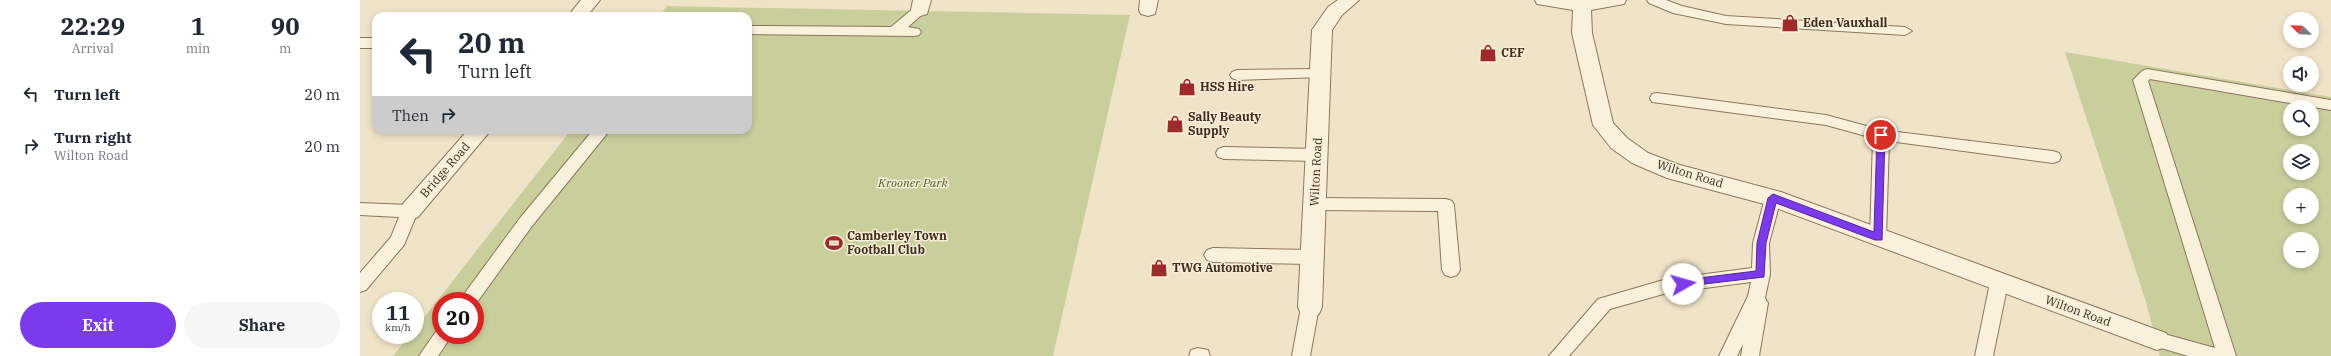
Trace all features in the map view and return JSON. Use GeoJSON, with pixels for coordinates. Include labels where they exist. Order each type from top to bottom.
{"type":"FeatureCollection","features":[{"type":"Feature","properties":{"kind":"street"},"geometry":{"type":"LineString","coordinates":[[580,12],[591,0]]}},
{"type":"Feature","properties":{"kind":"street"},"geometry":{"type":"LineString","coordinates":[[1544,0],[1582,6],[1617,0]]}},
{"type":"Feature","properties":{"kind":"street","name":"Wilton Road"},"geometry":{"type":"LineString","coordinates":[[1310,307],[1322,30],[1343,2]]}},
{"type":"Feature","properties":{"kind":"street","name":"Wilton Road"},"geometry":{"type":"LineString","coordinates":[[1582,6],[1582,33],[1603,125],[1619,143],[1640,158],[1675,172],[1773,198],[1999,283],[2157,340]]}},
{"type":"Feature","properties":{"kind":"street","name":"Bridge Road"},"geometry":{"type":"LineString","coordinates":[[410,211],[477,134]]}},
{"type":"Feature","properties":{"kind":"lane"},"geometry":{"type":"LineString","coordinates":[[1654,0],[1678,10],[1726,20],[1905,31]]}},
{"type":"Feature","properties":{"kind":"lane"},"geometry":{"type":"LineString","coordinates":[[895,31],[921,5]]}},
{"type":"Feature","properties":{"kind":"lane"},"geometry":{"type":"LineString","coordinates":[[752,30],[914,32]]}},
{"type":"Feature","properties":{"kind":"lane"},"geometry":{"type":"LineString","coordinates":[[360,43],[372,43]]}},
{"type":"Feature","properties":{"kind":"lane"},"geometry":{"type":"LineString","coordinates":[[1237,75],[1320,74]]}},
{"type":"Feature","properties":{"kind":"lane"},"geometry":{"type":"LineString","coordinates":[[2227,356],[2140,80],[2147,74],[2331,105]]}},
{"type":"Feature","properties":{"kind":"lane"},"geometry":{"type":"LineString","coordinates":[[1657,98],[1826,120],[1881,135],[2053,156]]}},
{"type":"Feature","properties":{"kind":"lane"},"geometry":{"type":"LineString","coordinates":[[475,292],[526,222],[599,134]]}},
{"type":"Feature","properties":{"kind":"lane"},"geometry":{"type":"LineString","coordinates":[[1878,238],[1881,135]]}},
{"type":"Feature","properties":{"kind":"lane"},"geometry":{"type":"LineString","coordinates":[[1224,153],[1317,155]]}},
{"type":"Feature","properties":{"kind":"lane"},"geometry":{"type":"LineString","coordinates":[[1728,356],[1757,296],[1761,274],[1762,243],[1773,198]]}},
{"type":"Feature","properties":{"kind":"lane"},"geometry":{"type":"LineString","coordinates":[[1314,204],[1446,205],[1451,270]]}},
{"type":"Feature","properties":{"kind":"lane"},"geometry":{"type":"LineString","coordinates":[[360,209],[410,211],[398,240],[360,285]]}},
{"type":"Feature","properties":{"kind":"lane"},"geometry":{"type":"LineString","coordinates":[[1213,255],[1312,257]]}},
{"type":"Feature","properties":{"kind":"lane"},"geometry":{"type":"LineString","coordinates":[[1558,356],[1604,304],[1667,286],[1761,274]]}},
{"type":"Feature","properties":{"kind":"lane"},"geometry":{"type":"LineString","coordinates":[[1984,356],[1999,283]]}},
{"type":"Feature","properties":{"kind":"lane"},"geometry":{"type":"LineString","coordinates":[[1750,356],[1759,307],[1757,296]]}},
{"type":"Feature","properties":{"kind":"lane","name":"Wilton Road"},"geometry":{"type":"LineString","coordinates":[[1301,356],[1310,307]]}},
{"type":"Feature","properties":{"kind":"lane"},"geometry":{"type":"LineString","coordinates":[[2157,340],[2216,356]]}},
{"type":"Feature","properties":{"kind":"lane"},"geometry":{"type":"LineString","coordinates":[[428,356],[437,344]]}},
{"type":"Feature","properties":{"kind":"green space","name":"Camberley Town Football Club"},"geometry":{"type":"Polygon","coordinates":[[[667,6],[1130,15],[1053,356],[393,356],[403,344],[424,344],[424,318],[432,307],[432,344],[484,344],[484,292],[444,292],[568,134],[752,134],[752,12],[662,12],[667,6]]]}},
{"type":"Feature","properties":{"kind":"green space"},"geometry":{"type":"Polygon","coordinates":[[[2065,52],[2283,89],[2283,92],[2301,92],[2331,97],[2331,356],[2160,356],[2146,302],[2065,52]]]}},
{"type":"Feature","properties":{"kind":"place","name":"Eden Vauxhall"},"geometry":{"type":"Point","coordinates":[1790,23]}},
{"type":"Feature","properties":{"kind":"place","name":"CEF"},"geometry":{"type":"Point","coordinates":[1488,53]}},
{"type":"Feature","properties":{"kind":"place","name":"HSS Hire"},"geometry":{"type":"Point","coordinates":[1187,87]}},
{"type":"Feature","properties":{"kind":"place","name":"Sally Beauty Supply"},"geometry":{"type":"Point","coordinates":[1175,124]}},
{"type":"Feature","properties":{"kind":"place","name":"Camberley Town Football Club"},"geometry":{"type":"Point","coordinates":[834,243]}},
{"type":"Feature","properties":{"kind":"place","name":"TWG Automotive"},"geometry":{"type":"Point","coordinates":[1159,268]}},
{"type":"Feature","properties":{"kind":"route"},"geometry":{"type":"LineString","coordinates":[[1683,284],[1761,274],[1762,243],[1773,198],[1878,238],[1881,135]]}},
{"type":"Feature","properties":{"kind":"park label","name":"Krooner Park"},"geometry":{"type":"Point","coordinates":[913,183]}}]}
